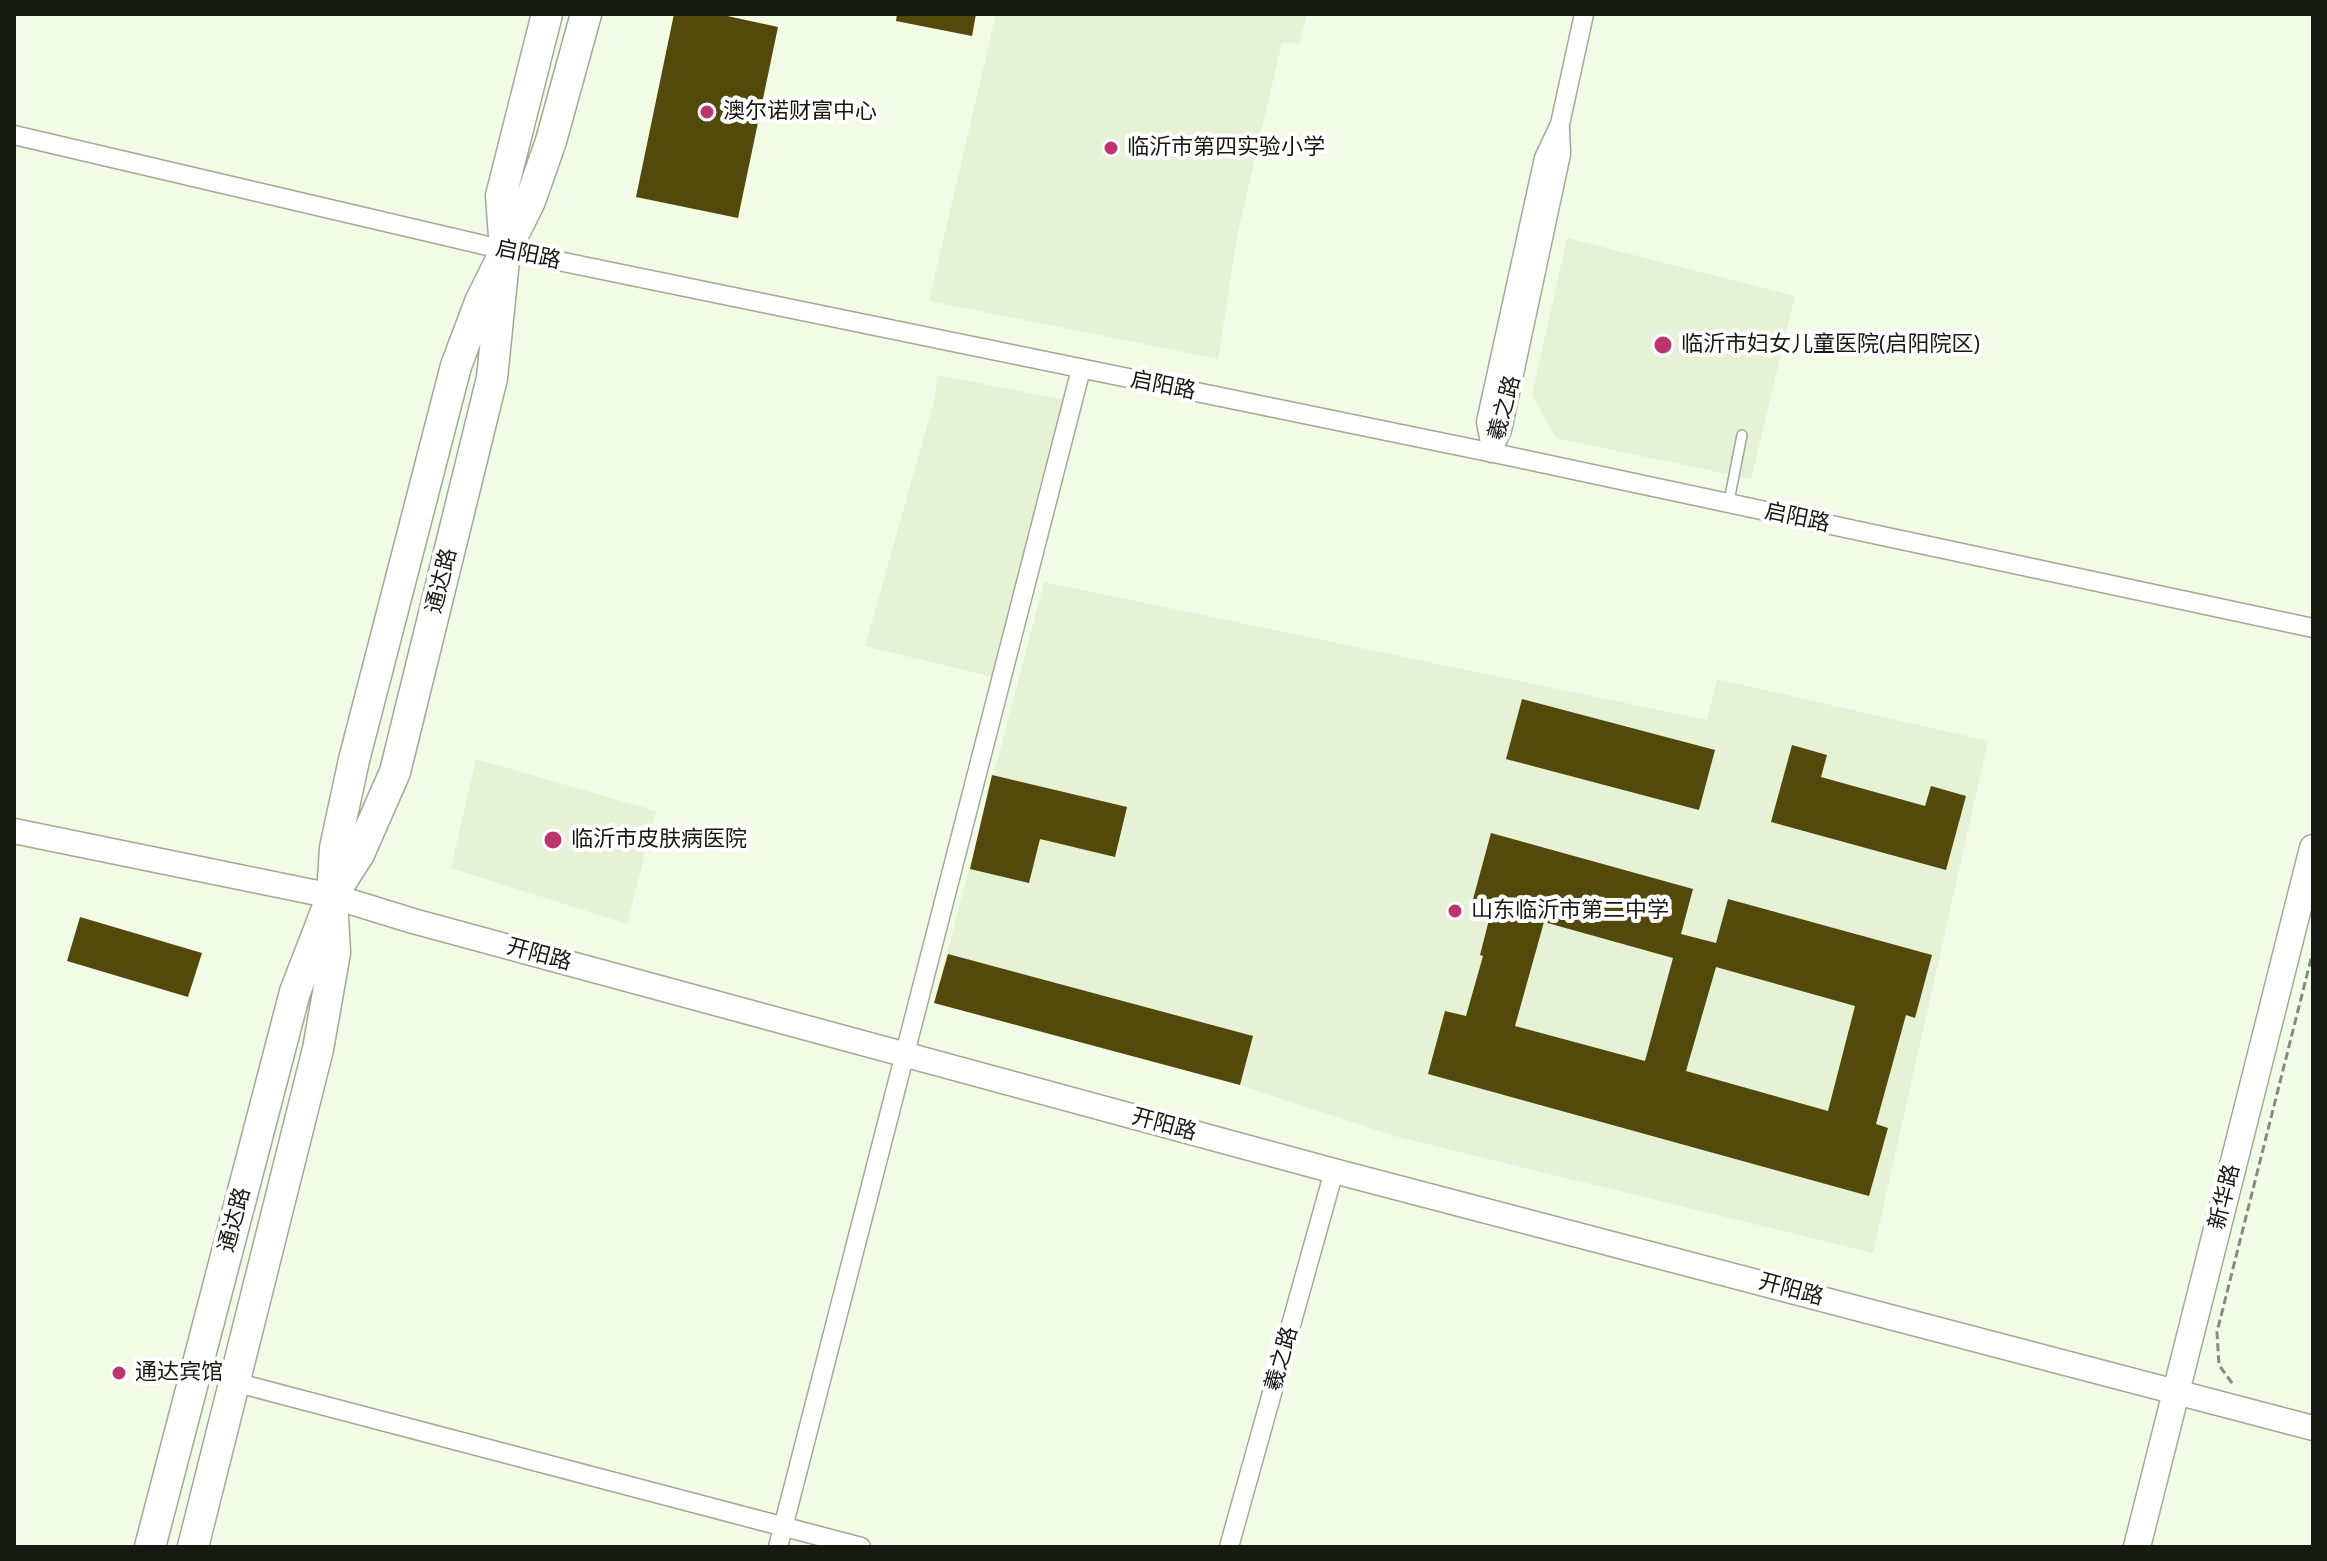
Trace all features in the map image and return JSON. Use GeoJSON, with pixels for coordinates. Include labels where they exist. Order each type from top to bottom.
{"type":"FeatureCollection","features":[{"type":"Feature","properties":{"kind":"main road","name":"通达路"},"geometry":{"type":"LineString","coordinates":[[150,1547],[295,992],[332,896],[359,854],[395,772],[492,378],[505,250],[501,196],[547,14]]}},
{"type":"Feature","properties":{"kind":"main road","name":"通达路"},"geometry":{"type":"LineString","coordinates":[[193,1547],[318,1049],[335,953],[332,896],[335,848],[354,760],[456,366],[480,302],[530,201],[551,141],[586,14]]}},
{"type":"Feature","properties":{"kind":"main road","name":"新华路"},"geometry":{"type":"LineString","coordinates":[[2137,1547],[2313,848]]}},
{"type":"Feature","properties":{"kind":"street","name":"羲之路"},"geometry":{"type":"LineString","coordinates":[[1492,453],[1502,430],[1561,154],[1560,124],[1584,14]]}},
{"type":"Feature","properties":{"kind":"street","name":"启阳路"},"geometry":{"type":"LineString","coordinates":[[14,135],[505,250],[1736,501],[2313,628]]}},
{"type":"Feature","properties":{"kind":"street"},"geometry":{"type":"LineString","coordinates":[[778,1547],[907,1055],[973,781],[981,768],[1081,369]]}},
{"type":"Feature","properties":{"kind":"street","name":"开阳路"},"geometry":{"type":"LineString","coordinates":[[14,831],[332,896],[1334,1171],[2313,1428]]}},
{"type":"Feature","properties":{"kind":"street","name":"羲之路"},"geometry":{"type":"LineString","coordinates":[[1229,1547],[1334,1171]]}},
{"type":"Feature","properties":{"kind":"street"},"geometry":{"type":"LineString","coordinates":[[234,1382],[861,1547]]}},
{"type":"Feature","properties":{"kind":"lane"},"geometry":{"type":"LineString","coordinates":[[1736,501],[1742,435]]}},
{"type":"Feature","properties":{"kind":"path"},"geometry":{"type":"LineString","coordinates":[[2235,1388],[2219,1365],[2217,1332],[2313,951]]}},
{"type":"Feature","properties":{"kind":"shaded area","name":"临沂市第四实验小学"},"geometry":{"type":"Polygon","coordinates":[[[996,14],[1307,14],[1299,44],[1282,42],[1238,232],[1218,359],[929,301],[996,14]]]}},
{"type":"Feature","properties":{"kind":"shaded area","name":"临沂市妇女儿童医院(启阳院区)"},"geometry":{"type":"Polygon","coordinates":[[[1567,238],[1795,296],[1751,479],[1556,438],[1532,395],[1567,238]]]}},
{"type":"Feature","properties":{"kind":"shaded area"},"geometry":{"type":"Polygon","coordinates":[[[937,375],[1066,400],[993,677],[865,646],[935,398],[937,375]]]}},
{"type":"Feature","properties":{"kind":"shaded area","name":"山东临沂市第二中学"},"geometry":{"type":"Polygon","coordinates":[[[1044,582],[1707,720],[1717,679],[1988,741],[1873,1253],[1398,1137],[1240,1085],[934,1003],[1044,582]]]}},
{"type":"Feature","properties":{"kind":"shaded area","name":"临沂市皮肤病医院"},"geometry":{"type":"Polygon","coordinates":[[[476,759],[656,811],[627,924],[451,868],[476,759]]]}},
{"type":"Feature","properties":{"kind":"building","name":"澳尔诺财富中心"},"geometry":{"type":"Polygon","coordinates":[[[674,14],[718,14],[778,27],[738,218],[636,197],[674,14]]]}},
{"type":"Feature","properties":{"kind":"building"},"geometry":{"type":"Polygon","coordinates":[[[897,14],[976,14],[972,36],[896,21],[897,14]]]}},
{"type":"Feature","properties":{"kind":"building"},"geometry":{"type":"Polygon","coordinates":[[[1522,699],[1715,750],[1699,810],[1506,759],[1522,699]]]}},
{"type":"Feature","properties":{"kind":"building"},"geometry":{"type":"Polygon","coordinates":[[[1792,745],[1827,755],[1821,777],[1925,806],[1931,786],[1966,796],[1946,870],[1771,822],[1792,745]]]}},
{"type":"Feature","properties":{"kind":"building"},"geometry":{"type":"Polygon","coordinates":[[[992,775],[1127,807],[1115,857],[1040,839],[1029,883],[970,869],[992,775]]]}},
{"type":"Feature","properties":{"kind":"building"},"geometry":{"type":"Polygon","coordinates":[[[1491,833],[1693,889],[1681,934],[1716,943],[1728,899],[1932,955],[1915,1018],[1906,1015],[1876,1124],[1888,1128],[1869,1196],[1428,1074],[1445,1011],[1466,1016],[1483,956],[1480,955],[1492,908],[1472,903],[1491,833]],[[1544,922],[1515,1026],[1645,1061],[1673,958],[1544,922]],[[1716,967],[1686,1071],[1828,1111],[1855,1006],[1716,967]]]}},
{"type":"Feature","properties":{"kind":"building"},"geometry":{"type":"Polygon","coordinates":[[[80,917],[202,953],[188,997],[67,961],[80,917]]]}},
{"type":"Feature","properties":{"kind":"building"},"geometry":{"type":"Polygon","coordinates":[[[948,954],[1253,1036],[1240,1085],[934,1003],[948,954]]]}},
{"type":"Feature","properties":{"kind":"place","name":"澳尔诺财富中心"},"geometry":{"type":"Point","coordinates":[707,112]}},
{"type":"Feature","properties":{"kind":"place","name":"临沂市第四实验小学"},"geometry":{"type":"Point","coordinates":[1111,148]}},
{"type":"Feature","properties":{"kind":"place","name":"临沂市妇女儿童医院(启阳院区)"},"geometry":{"type":"Point","coordinates":[1663,345]}},
{"type":"Feature","properties":{"kind":"place","name":"临沂市皮肤病医院"},"geometry":{"type":"Point","coordinates":[553,840]}},
{"type":"Feature","properties":{"kind":"place","name":"山东临沂市第二中学"},"geometry":{"type":"Point","coordinates":[1455,911]}},
{"type":"Feature","properties":{"kind":"place","name":"通达宾馆"},"geometry":{"type":"Point","coordinates":[119,1373]}}]}
